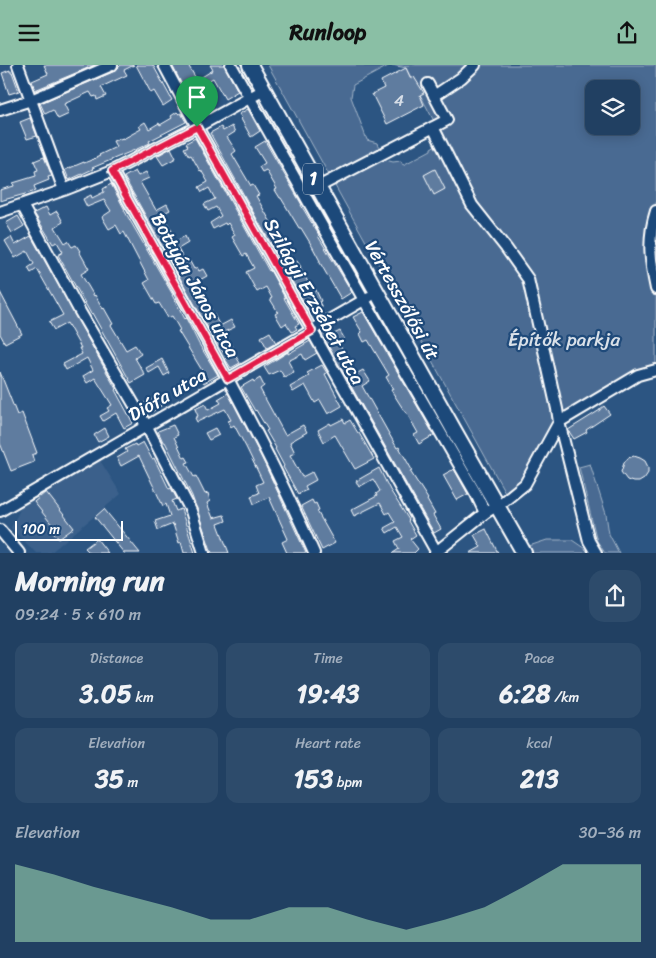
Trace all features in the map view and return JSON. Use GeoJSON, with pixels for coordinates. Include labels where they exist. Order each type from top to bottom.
{"type":"FeatureCollection","features":[{"type":"Feature","properties":{"kind":"main road","name":"Vértesszőlősi út"},"geometry":{"type":"LineString","coordinates":[[250,65],[524,553]]}},
{"type":"Feature","properties":{"kind":"street"},"geometry":{"type":"LineString","coordinates":[[18,65],[64,190]]}},
{"type":"Feature","properties":{"kind":"street"},"geometry":{"type":"LineString","coordinates":[[0,110],[31,100],[112,65]]}},
{"type":"Feature","properties":{"kind":"street","name":"Szilágyi Erzsébet utca"},"geometry":{"type":"LineString","coordinates":[[164,65],[436,553]]}},
{"type":"Feature","properties":{"kind":"street","name":"Vértesszőlősi út"},"geometry":{"type":"LineString","coordinates":[[231,65],[476,494],[484,513]]}},
{"type":"Feature","properties":{"kind":"street"},"geometry":{"type":"LineString","coordinates":[[434,96],[475,65]]}},
{"type":"Feature","properties":{"kind":"street"},"geometry":{"type":"LineString","coordinates":[[318,187],[433,127],[445,117],[428,84]]}},
{"type":"Feature","properties":{"kind":"street"},"geometry":{"type":"LineString","coordinates":[[0,212],[112,171],[264,90]]}},
{"type":"Feature","properties":{"kind":"street"},"geometry":{"type":"LineString","coordinates":[[433,127],[472,205],[528,279],[588,541],[596,553]]}},
{"type":"Feature","properties":{"kind":"street","name":"Bottyán János utca"},"geometry":{"type":"LineString","coordinates":[[112,171],[228,379],[299,517],[314,553]]}},
{"type":"Feature","properties":{"kind":"street"},"geometry":{"type":"LineString","coordinates":[[22,205],[79,310],[146,425],[191,511],[204,553]]}},
{"type":"Feature","properties":{"kind":"street"},"geometry":{"type":"LineString","coordinates":[[656,211],[651,231],[650,248],[656,289]]}},
{"type":"Feature","properties":{"kind":"street","name":"Diófa utca"},"geometry":{"type":"LineString","coordinates":[[0,511],[377,292]]}},
{"type":"Feature","properties":{"kind":"street"},"geometry":{"type":"LineString","coordinates":[[436,553],[484,513],[510,497],[525,484],[559,421],[638,375],[656,370]]}},
{"type":"Feature","properties":{"kind":"street"},"geometry":{"type":"LineString","coordinates":[[0,530],[19,553]]}},
{"type":"Feature","properties":{"kind":"shaded area"},"geometry":{"type":"Polygon","coordinates":[[[99,459],[121,494],[50,553],[36,553],[11,528],[23,503],[99,459]]]}},
{"type":"Feature","properties":{"kind":"green space","name":"Építők parkja"},"geometry":{"type":"Polygon","coordinates":[[[268,65],[390,65],[353,85],[351,97],[367,140],[377,143],[382,159],[393,162],[401,161],[403,165],[431,150],[431,148],[444,140],[406,68],[392,65],[656,65],[656,367],[637,371],[551,424],[518,484],[506,494],[268,65]]]}},
{"type":"Feature","properties":{"kind":"green space"},"geometry":{"type":"Polygon","coordinates":[[[590,464],[606,514],[609,534],[619,553],[605,553],[597,541],[579,467],[590,464]]]}},
{"type":"Feature","properties":{"kind":"green space"},"geometry":{"type":"Polygon","coordinates":[[[547,540],[572,540],[591,553],[530,553],[526,547],[547,540]]]}},
{"type":"Feature","properties":{"kind":"building"},"geometry":{"type":"Polygon","coordinates":[[[44,65],[95,65],[35,90],[32,81],[48,74],[44,65]]]}},
{"type":"Feature","properties":{"kind":"building"},"geometry":{"type":"Polygon","coordinates":[[[121,65],[134,65],[124,70],[127,75],[101,87],[106,96],[97,100],[96,96],[93,97],[90,92],[64,104],[69,114],[58,119],[53,110],[45,114],[40,103],[115,71],[121,65]]]}},
{"type":"Feature","properties":{"kind":"building"},"geometry":{"type":"Polygon","coordinates":[[[136,65],[153,65],[172,100],[163,106],[154,91],[151,93],[136,65]]]}},
{"type":"Feature","properties":{"kind":"building"},"geometry":{"type":"Polygon","coordinates":[[[172,65],[188,65],[197,80],[213,70],[210,65],[224,65],[238,91],[225,99],[213,78],[197,87],[208,108],[200,113],[183,87],[172,65]]]}},
{"type":"Feature","properties":{"kind":"building"},"geometry":{"type":"Polygon","coordinates":[[[406,68],[411,79],[414,77],[424,93],[420,95],[424,105],[387,124],[372,94],[384,88],[381,81],[406,68]]]}},
{"type":"Feature","properties":{"kind":"building"},"geometry":{"type":"Polygon","coordinates":[[[10,70],[19,91],[9,94],[2,73],[10,70]]]}},
{"type":"Feature","properties":{"kind":"building"},"geometry":{"type":"Polygon","coordinates":[[[248,109],[260,131],[251,137],[239,114],[248,109]]]}},
{"type":"Feature","properties":{"kind":"building"},"geometry":{"type":"Polygon","coordinates":[[[177,112],[181,113],[186,122],[149,141],[150,143],[69,180],[65,170],[89,161],[116,147],[113,141],[123,139],[141,129],[139,126],[145,122],[149,129],[172,118],[171,116],[177,112]]]}},
{"type":"Feature","properties":{"kind":"building"},"geometry":{"type":"Polygon","coordinates":[[[30,118],[37,136],[27,139],[20,122],[30,118]]]}},
{"type":"Feature","properties":{"kind":"building"},"geometry":{"type":"Polygon","coordinates":[[[232,126],[235,132],[227,137],[236,151],[232,154],[251,186],[253,185],[259,195],[256,196],[283,244],[294,262],[297,261],[301,267],[312,289],[315,288],[321,301],[319,302],[322,307],[310,313],[210,133],[221,127],[223,131],[232,126]]]}},
{"type":"Feature","properties":{"kind":"building"},"geometry":{"type":"Polygon","coordinates":[[[195,138],[299,324],[295,326],[297,329],[292,332],[286,323],[282,326],[275,314],[278,312],[270,299],[272,298],[266,287],[257,292],[246,272],[254,268],[246,254],[243,256],[232,237],[235,235],[228,223],[213,229],[210,223],[221,216],[216,207],[208,211],[204,204],[215,199],[209,188],[202,192],[199,187],[208,182],[191,155],[189,156],[184,148],[188,146],[186,143],[195,138]]]}},
{"type":"Feature","properties":{"kind":"building"},"geometry":{"type":"Polygon","coordinates":[[[265,141],[318,236],[352,292],[341,299],[312,246],[275,190],[277,189],[266,170],[262,172],[259,167],[265,163],[255,147],[265,141]]]}},
{"type":"Feature","properties":{"kind":"building"},"geometry":{"type":"Polygon","coordinates":[[[171,148],[176,158],[163,165],[157,156],[171,148]]]}},
{"type":"Feature","properties":{"kind":"building"},"geometry":{"type":"Polygon","coordinates":[[[44,157],[52,176],[48,177],[49,180],[34,186],[36,191],[0,201],[0,190],[14,186],[13,183],[36,176],[35,171],[38,170],[34,161],[44,157]]]}},
{"type":"Feature","properties":{"kind":"building"},"geometry":{"type":"Polygon","coordinates":[[[435,169],[445,189],[434,195],[424,175],[435,169]]]}},
{"type":"Feature","properties":{"kind":"building"},"geometry":{"type":"Polygon","coordinates":[[[135,171],[138,176],[146,172],[149,178],[140,182],[156,210],[167,204],[170,210],[162,214],[172,231],[167,233],[172,243],[185,236],[188,243],[178,249],[184,260],[188,258],[194,269],[197,267],[199,271],[203,269],[207,276],[196,282],[220,326],[231,320],[235,327],[224,332],[240,363],[231,368],[124,177],[135,171]]]}},
{"type":"Feature","properties":{"kind":"building"},"geometry":{"type":"Polygon","coordinates":[[[111,184],[218,375],[204,383],[199,374],[203,372],[178,331],[180,330],[172,316],[168,318],[159,303],[156,304],[144,283],[149,280],[124,232],[121,234],[116,225],[109,229],[102,217],[111,211],[104,200],[87,207],[83,199],[91,195],[92,198],[104,192],[103,189],[111,184]]]}},
{"type":"Feature","properties":{"kind":"building"},"geometry":{"type":"Polygon","coordinates":[[[46,207],[50,215],[57,211],[63,222],[55,227],[65,243],[68,241],[72,247],[76,245],[80,251],[89,269],[81,274],[94,296],[104,308],[113,324],[111,325],[126,350],[135,345],[141,354],[135,358],[145,375],[131,383],[58,255],[63,252],[57,242],[53,244],[34,213],[46,207]]]}},
{"type":"Feature","properties":{"kind":"building"},"geometry":{"type":"Polygon","coordinates":[[[18,216],[24,226],[12,233],[6,223],[18,216]]]}},
{"type":"Feature","properties":{"kind":"building"},"geometry":{"type":"Polygon","coordinates":[[[31,236],[133,423],[124,428],[116,413],[103,421],[100,416],[109,411],[107,408],[112,405],[95,378],[87,383],[83,376],[93,370],[87,358],[66,370],[63,364],[82,354],[79,348],[81,348],[67,323],[54,330],[49,322],[63,315],[37,269],[31,273],[28,268],[34,264],[27,251],[15,258],[5,241],[11,237],[15,245],[31,236]]]}},
{"type":"Feature","properties":{"kind":"building"},"geometry":{"type":"Polygon","coordinates":[[[0,292],[22,334],[5,343],[0,334],[0,292]]]}},
{"type":"Feature","properties":{"kind":"building"},"geometry":{"type":"Polygon","coordinates":[[[363,312],[434,435],[419,444],[414,435],[418,433],[391,390],[393,389],[386,377],[389,375],[368,340],[364,342],[360,334],[362,332],[353,317],[363,312]]]}},
{"type":"Feature","properties":{"kind":"building"},"geometry":{"type":"Polygon","coordinates":[[[328,329],[332,335],[340,331],[344,338],[338,342],[356,374],[363,370],[370,381],[362,386],[428,499],[435,514],[433,515],[441,529],[434,533],[321,333],[328,329]]]}},
{"type":"Feature","properties":{"kind":"building"},"geometry":{"type":"Polygon","coordinates":[[[270,332],[276,343],[267,348],[261,337],[270,332]]]}},
{"type":"Feature","properties":{"kind":"building"},"geometry":{"type":"Polygon","coordinates":[[[310,341],[317,353],[305,360],[302,354],[288,361],[294,372],[284,377],[280,370],[269,375],[264,367],[310,341]]]}},
{"type":"Feature","properties":{"kind":"building"},"geometry":{"type":"Polygon","coordinates":[[[162,359],[169,373],[164,376],[159,367],[149,373],[146,368],[162,359]]]}},
{"type":"Feature","properties":{"kind":"building"},"geometry":{"type":"Polygon","coordinates":[[[322,365],[342,406],[328,414],[320,400],[315,403],[305,385],[293,392],[290,387],[309,376],[307,373],[322,365]]]}},
{"type":"Feature","properties":{"kind":"building"},"geometry":{"type":"Polygon","coordinates":[[[0,372],[17,415],[22,413],[37,453],[32,455],[34,462],[11,471],[0,443],[0,372]]]}},
{"type":"Feature","properties":{"kind":"building"},"geometry":{"type":"Polygon","coordinates":[[[260,378],[264,386],[260,389],[285,435],[303,425],[307,432],[290,442],[295,453],[290,455],[302,477],[312,472],[316,480],[305,486],[307,490],[298,494],[266,431],[268,430],[241,387],[260,378]]]}},
{"type":"Feature","properties":{"kind":"building"},"geometry":{"type":"Polygon","coordinates":[[[228,393],[262,458],[306,553],[287,553],[282,542],[288,539],[269,497],[254,504],[251,496],[259,493],[256,485],[263,482],[234,425],[231,427],[228,421],[231,420],[225,409],[197,422],[195,418],[198,416],[195,409],[205,404],[208,410],[221,403],[218,399],[228,393]]]}},
{"type":"Feature","properties":{"kind":"building"},"geometry":{"type":"Polygon","coordinates":[[[155,397],[161,406],[150,413],[144,403],[155,397]]]}},
{"type":"Feature","properties":{"kind":"building"},"geometry":{"type":"Polygon","coordinates":[[[604,406],[610,414],[586,430],[587,432],[574,439],[568,430],[604,406]]]}},
{"type":"Feature","properties":{"kind":"building"},"geometry":{"type":"Polygon","coordinates":[[[343,419],[345,423],[350,420],[374,459],[355,469],[335,435],[324,442],[318,430],[330,423],[331,425],[343,419]]]}},
{"type":"Feature","properties":{"kind":"building"},"geometry":{"type":"Polygon","coordinates":[[[173,425],[178,435],[174,437],[184,458],[186,457],[189,462],[186,463],[194,477],[196,476],[205,494],[208,493],[210,501],[207,503],[213,518],[224,515],[226,521],[218,524],[229,553],[212,553],[192,496],[158,431],[173,425]]]}},
{"type":"Feature","properties":{"kind":"building"},"geometry":{"type":"Polygon","coordinates":[[[105,428],[109,436],[98,442],[94,435],[105,428]]]}},
{"type":"Feature","properties":{"kind":"building"},"geometry":{"type":"Polygon","coordinates":[[[215,428],[219,435],[209,440],[205,433],[215,428]]]}},
{"type":"Feature","properties":{"kind":"building"},"geometry":{"type":"Polygon","coordinates":[[[143,442],[152,459],[154,458],[169,489],[171,488],[177,499],[172,501],[176,511],[181,509],[195,553],[184,553],[173,524],[158,530],[155,521],[170,516],[166,504],[163,506],[139,456],[121,466],[117,458],[127,452],[125,449],[143,442]]]}},
{"type":"Feature","properties":{"kind":"building"},"geometry":{"type":"Polygon","coordinates":[[[634,456],[645,461],[648,467],[648,473],[639,482],[627,480],[621,472],[628,458],[634,456]]]}},
{"type":"Feature","properties":{"kind":"building"},"geometry":{"type":"Polygon","coordinates":[[[379,468],[416,535],[410,539],[418,549],[414,553],[393,553],[399,549],[395,541],[403,537],[397,527],[387,533],[384,528],[395,522],[389,512],[386,514],[380,503],[354,516],[351,510],[377,496],[376,494],[380,491],[373,479],[359,487],[356,481],[379,468]]]}},
{"type":"Feature","properties":{"kind":"building"},"geometry":{"type":"Polygon","coordinates":[[[454,469],[468,494],[457,500],[443,475],[454,469]]]}},
{"type":"Feature","properties":{"kind":"building"},"geometry":{"type":"Polygon","coordinates":[[[46,492],[74,528],[59,539],[50,528],[53,526],[34,502],[46,492]]]}},
{"type":"Feature","properties":{"kind":"building"},"geometry":{"type":"Polygon","coordinates":[[[312,500],[314,504],[316,503],[319,510],[317,511],[335,543],[322,550],[301,506],[312,500]]]}},
{"type":"Feature","properties":{"kind":"building"},"geometry":{"type":"Polygon","coordinates":[[[104,509],[140,553],[124,553],[95,517],[104,509]]]}},
{"type":"Feature","properties":{"kind":"building"},"geometry":{"type":"Polygon","coordinates":[[[486,529],[498,553],[470,553],[481,547],[474,535],[486,529]]]}},
{"type":"Feature","properties":{"kind":"building"},"geometry":{"type":"Polygon","coordinates":[[[97,539],[108,553],[90,553],[85,548],[97,539]]]}},
{"type":"Feature","properties":{"kind":"route"},"geometry":{"type":"LineString","coordinates":[[197,127],[312,331],[228,379],[112,171],[197,127]]}}]}
